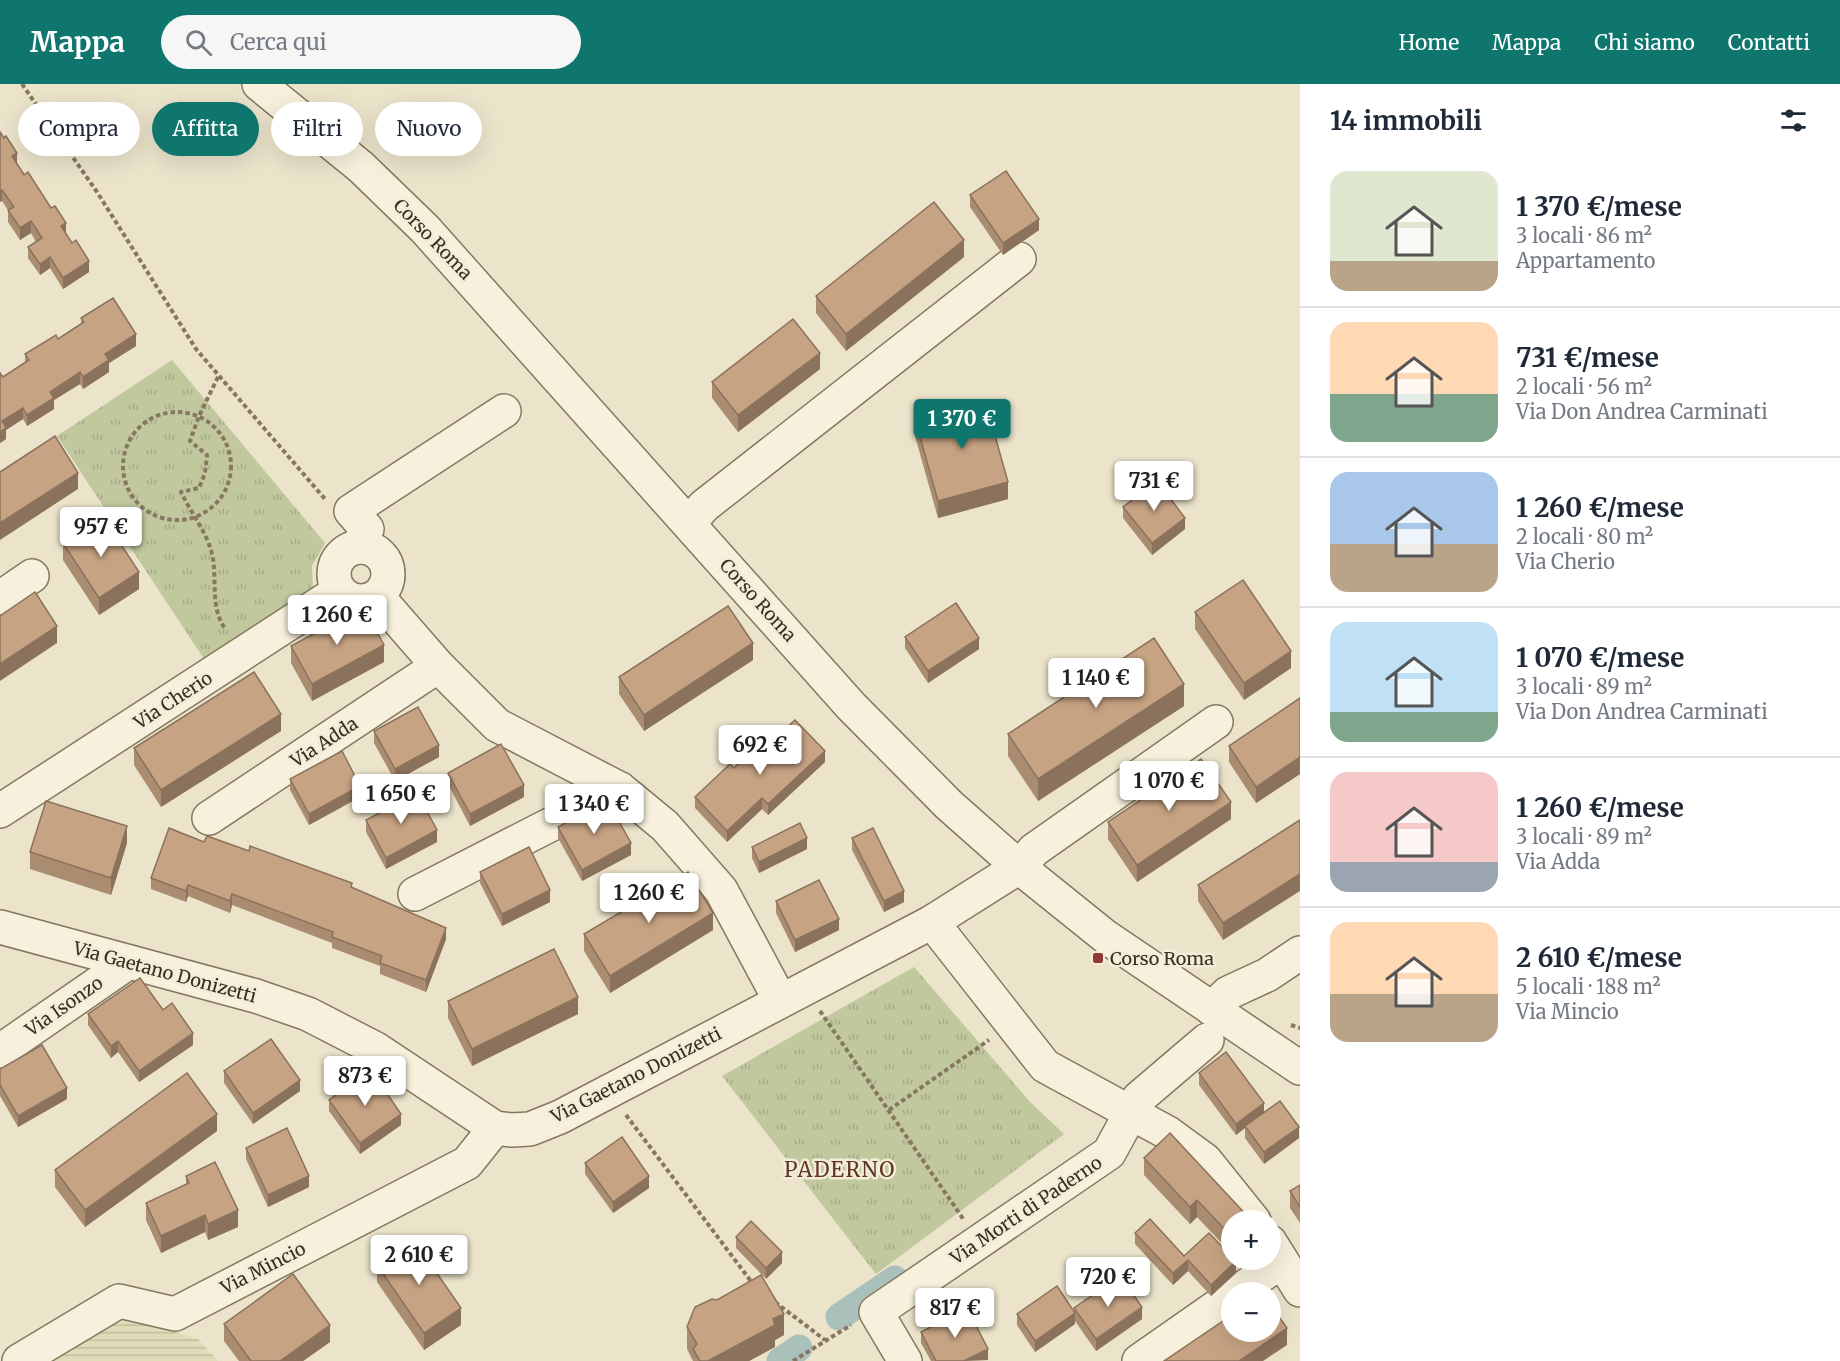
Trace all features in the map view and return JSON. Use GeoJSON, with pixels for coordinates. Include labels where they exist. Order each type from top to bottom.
{"type":"FeatureCollection","features":[{"type":"Feature","properties":{"kind":"street","name":"Corso Roma"},"geometry":{"type":"LineString","coordinates":[[259,84],[360,167],[425,229],[851,706],[949,805],[1019,867],[1210,1024],[1300,1068]]}},
{"type":"Feature","properties":{"kind":"street"},"geometry":{"type":"LineString","coordinates":[[689,523],[713,498],[1019,259]]}},
{"type":"Feature","properties":{"kind":"street"},"geometry":{"type":"LineString","coordinates":[[346,548],[372,549],[384,558],[389,572],[387,585],[378,597],[364,602],[350,600],[330,583],[334,578],[336,563],[346,548],[367,529],[351,511],[504,411]]}},
{"type":"Feature","properties":{"kind":"street"},"geometry":{"type":"LineString","coordinates":[[0,598],[32,576]]}},
{"type":"Feature","properties":{"kind":"street","name":"Via Cherio"},"geometry":{"type":"LineString","coordinates":[[2,805],[243,656],[330,583]]}},
{"type":"Feature","properties":{"kind":"street"},"geometry":{"type":"LineString","coordinates":[[378,597],[438,666],[496,725],[620,789],[665,826],[721,890],[780,1000]]}},
{"type":"Feature","properties":{"kind":"street","name":"Via Adda"},"geometry":{"type":"LineString","coordinates":[[209,818],[438,666]]}},
{"type":"Feature","properties":{"kind":"street","name":"Via Gaetano Donizetti"},"geometry":{"type":"LineString","coordinates":[[0,927],[256,996],[308,1014],[376,1049],[495,1128],[530,1129],[609,1092],[932,922],[1019,867],[1034,850],[1216,722]]}},
{"type":"Feature","properties":{"kind":"street"},"geometry":{"type":"LineString","coordinates":[[415,894],[620,789]]}},
{"type":"Feature","properties":{"kind":"street"},"geometry":{"type":"LineString","coordinates":[[932,922],[1045,1066],[1132,1115],[1168,1132],[1205,1160],[1245,1210]]}},
{"type":"Feature","properties":{"kind":"street","name":"Via Morti di Paderno"},"geometry":{"type":"LineString","coordinates":[[876,1312],[1109,1153],[1132,1115],[1139,1098],[1210,1024],[1228,993],[1267,975],[1300,953]]}},
{"type":"Feature","properties":{"kind":"street","name":"Via Isonzo"},"geometry":{"type":"LineString","coordinates":[[0,1051],[129,962]]}},
{"type":"Feature","properties":{"kind":"street","name":"Via Mincio"},"geometry":{"type":"LineString","coordinates":[[19,1361],[119,1300],[175,1314],[467,1163],[495,1128]]}},
{"type":"Feature","properties":{"kind":"street"},"geometry":{"type":"LineString","coordinates":[[1252,1282],[1272,1268],[1285,1266]]}},
{"type":"Feature","properties":{"kind":"street"},"geometry":{"type":"LineString","coordinates":[[1139,1361],[1221,1304]]}},
{"type":"Feature","properties":{"kind":"street"},"geometry":{"type":"LineString","coordinates":[[876,1312],[904,1361]]}},
{"type":"Feature","properties":{"kind":"path"},"geometry":{"type":"LineString","coordinates":[[22,84],[97,192],[196,349],[332,508]]}},
{"type":"Feature","properties":{"kind":"path"},"geometry":{"type":"LineString","coordinates":[[218,377],[190,441],[207,455],[205,473],[199,488],[181,492],[210,549],[214,569],[213,603],[221,624],[243,656]]}},
{"type":"Feature","properties":{"kind":"path"},"geometry":{"type":"LineString","coordinates":[[173,411],[199,416],[219,432],[230,456],[229,482],[216,505],[193,518],[167,520],[143,509],[127,489],[122,463],[129,438],[148,419],[173,411]]}},
{"type":"Feature","properties":{"kind":"path"},"geometry":{"type":"LineString","coordinates":[[330,583],[327,555],[346,548]]}},
{"type":"Feature","properties":{"kind":"path"},"geometry":{"type":"LineString","coordinates":[[812,1016],[821,1011],[962,1218]]}},
{"type":"Feature","properties":{"kind":"path"},"geometry":{"type":"LineString","coordinates":[[889,1110],[1012,1024]]}},
{"type":"Feature","properties":{"kind":"path"},"geometry":{"type":"LineString","coordinates":[[1289,1024],[1300,1028]]}},
{"type":"Feature","properties":{"kind":"path"},"geometry":{"type":"LineString","coordinates":[[609,1092],[755,1286]]}},
{"type":"Feature","properties":{"kind":"path"},"geometry":{"type":"LineString","coordinates":[[772,1299],[825,1340]]}},
{"type":"Feature","properties":{"kind":"path"},"geometry":{"type":"LineString","coordinates":[[793,1361],[825,1340],[876,1312]]}},
{"type":"Feature","properties":{"kind":"shaded area"},"geometry":{"type":"Polygon","coordinates":[[[125,1317],[198,1339],[218,1361],[50,1361],[125,1317]]]}},
{"type":"Feature","properties":{"kind":"green space"},"geometry":{"type":"Polygon","coordinates":[[[172,360],[325,543],[312,566],[313,591],[206,662],[57,436],[172,360]]]}},
{"type":"Feature","properties":{"kind":"green space"},"geometry":{"type":"Polygon","coordinates":[[[914,967],[1031,1103],[1064,1134],[876,1274],[722,1076],[914,967]]]}},
{"type":"Feature","properties":{"kind":"building"},"geometry":{"type":"Polygon","coordinates":[[[0,132],[4,138],[6,136],[17,153],[12,156],[24,175],[28,172],[51,208],[55,206],[66,223],[61,226],[72,243],[76,240],[89,261],[63,278],[50,257],[40,264],[28,247],[42,238],[31,221],[20,228],[8,210],[14,207],[2,190],[0,191],[0,132]]]}},
{"type":"Feature","properties":{"kind":"building"},"geometry":{"type":"Polygon","coordinates":[[[1006,171],[1039,219],[1003,243],[970,195],[1006,171]]]}},
{"type":"Feature","properties":{"kind":"building"},"geometry":{"type":"Polygon","coordinates":[[[934,202],[964,240],[846,334],[816,296],[934,202]]]}},
{"type":"Feature","properties":{"kind":"building"},"geometry":{"type":"Polygon","coordinates":[[[113,298],[136,334],[105,354],[109,360],[83,377],[80,372],[50,392],[54,398],[27,415],[23,408],[2,421],[6,428],[0,432],[0,373],[3,377],[29,360],[25,354],[56,335],[58,339],[84,322],[81,318],[113,298]]]}},
{"type":"Feature","properties":{"kind":"building"},"geometry":{"type":"Polygon","coordinates":[[[793,319],[820,353],[738,415],[712,382],[793,319]]]}},
{"type":"Feature","properties":{"kind":"building"},"geometry":{"type":"Polygon","coordinates":[[[985,400],[1008,482],[938,501],[915,419],[985,400]]]}},
{"type":"Feature","properties":{"kind":"building"},"geometry":{"type":"Polygon","coordinates":[[[55,436],[78,473],[0,523],[0,472],[55,436]]]}},
{"type":"Feature","properties":{"kind":"building"},"geometry":{"type":"Polygon","coordinates":[[[1157,481],[1185,518],[1152,543],[1123,507],[1157,481]]]}},
{"type":"Feature","properties":{"kind":"building"},"geometry":{"type":"Polygon","coordinates":[[[103,517],[139,572],[99,598],[63,543],[103,517]]]}},
{"type":"Feature","properties":{"kind":"building"},"geometry":{"type":"Polygon","coordinates":[[[1243,580],[1291,651],[1244,683],[1195,612],[1243,580]]]}},
{"type":"Feature","properties":{"kind":"building"},"geometry":{"type":"Polygon","coordinates":[[[35,592],[57,626],[0,664],[0,616],[35,592]]]}},
{"type":"Feature","properties":{"kind":"building"},"geometry":{"type":"Polygon","coordinates":[[[956,603],[979,638],[928,671],[905,637],[956,603]]]}},
{"type":"Feature","properties":{"kind":"building"},"geometry":{"type":"Polygon","coordinates":[[[728,606],[753,643],[644,715],[619,677],[728,606]]]}},
{"type":"Feature","properties":{"kind":"building"},"geometry":{"type":"Polygon","coordinates":[[[363,607],[384,645],[312,684],[291,646],[363,607]]]}},
{"type":"Feature","properties":{"kind":"building"},"geometry":{"type":"Polygon","coordinates":[[[1154,638],[1184,684],[1038,779],[1008,734],[1154,638]]]}},
{"type":"Feature","properties":{"kind":"building"},"geometry":{"type":"Polygon","coordinates":[[[254,672],[281,714],[161,790],[134,748],[254,672]]]}},
{"type":"Feature","properties":{"kind":"building"},"geometry":{"type":"Polygon","coordinates":[[[1300,698],[1300,757],[1256,787],[1229,746],[1300,698]]]}},
{"type":"Feature","properties":{"kind":"building"},"geometry":{"type":"Polygon","coordinates":[[[418,707],[439,745],[395,769],[374,731],[418,707]]]}},
{"type":"Feature","properties":{"kind":"building"},"geometry":{"type":"Polygon","coordinates":[[[795,720],[825,751],[768,804],[762,798],[727,831],[695,797],[730,764],[734,768],[753,749],[758,755],[795,720]]]}},
{"type":"Feature","properties":{"kind":"building"},"geometry":{"type":"Polygon","coordinates":[[[501,744],[524,785],[470,814],[448,773],[501,744]]]}},
{"type":"Feature","properties":{"kind":"building"},"geometry":{"type":"Polygon","coordinates":[[[342,751],[360,786],[309,814],[290,779],[342,751]]]}},
{"type":"Feature","properties":{"kind":"building"},"geometry":{"type":"Polygon","coordinates":[[[1201,759],[1231,802],[1137,865],[1108,822],[1201,759]]]}},
{"type":"Feature","properties":{"kind":"building"},"geometry":{"type":"Polygon","coordinates":[[[417,793],[437,830],[386,858],[366,820],[417,793]]]}},
{"type":"Feature","properties":{"kind":"building"},"geometry":{"type":"Polygon","coordinates":[[[607,800],[631,843],[582,870],[558,827],[607,800]]]}},
{"type":"Feature","properties":{"kind":"building"},"geometry":{"type":"Polygon","coordinates":[[[46,801],[127,826],[111,878],[30,852],[46,801]]]}},
{"type":"Feature","properties":{"kind":"building"},"geometry":{"type":"Polygon","coordinates":[[[1300,820],[1300,874],[1223,923],[1198,885],[1300,820]]]}},
{"type":"Feature","properties":{"kind":"building"},"geometry":{"type":"Polygon","coordinates":[[[800,823],[807,838],[759,862],[752,847],[800,823]]]}},
{"type":"Feature","properties":{"kind":"building"},"geometry":{"type":"Polygon","coordinates":[[[169,828],[204,842],[207,836],[249,851],[250,846],[352,883],[351,887],[446,928],[426,980],[380,963],[382,956],[332,937],[333,932],[232,894],[230,901],[188,885],[186,891],[151,878],[169,828]]]}},
{"type":"Feature","properties":{"kind":"building"},"geometry":{"type":"Polygon","coordinates":[[[873,828],[904,891],[884,901],[852,838],[873,828]]]}},
{"type":"Feature","properties":{"kind":"building"},"geometry":{"type":"Polygon","coordinates":[[[529,847],[550,890],[502,914],[480,872],[529,847]]]}},
{"type":"Feature","properties":{"kind":"building"},"geometry":{"type":"Polygon","coordinates":[[[688,872],[713,913],[610,976],[584,934],[688,872]]]}},
{"type":"Feature","properties":{"kind":"building"},"geometry":{"type":"Polygon","coordinates":[[[819,880],[839,919],[795,940],[776,901],[819,880]]]}},
{"type":"Feature","properties":{"kind":"building"},"geometry":{"type":"Polygon","coordinates":[[[554,949],[578,997],[472,1049],[448,1001],[554,949]]]}},
{"type":"Feature","properties":{"kind":"building"},"geometry":{"type":"Polygon","coordinates":[[[140,978],[163,1010],[172,1003],[193,1033],[139,1071],[118,1041],[111,1046],[88,1014],[140,978]]]}},
{"type":"Feature","properties":{"kind":"building"},"geometry":{"type":"Polygon","coordinates":[[[271,1039],[300,1080],[253,1113],[224,1071],[271,1039]]]}},
{"type":"Feature","properties":{"kind":"building"},"geometry":{"type":"Polygon","coordinates":[[[42,1045],[67,1088],[18,1116],[0,1085],[0,1069],[42,1045]]]}},
{"type":"Feature","properties":{"kind":"building"},"geometry":{"type":"Polygon","coordinates":[[[1226,1052],[1264,1103],[1236,1124],[1199,1073],[1226,1052]]]}},
{"type":"Feature","properties":{"kind":"building"},"geometry":{"type":"Polygon","coordinates":[[[371,1070],[401,1114],[360,1143],[329,1100],[371,1070]]]}},
{"type":"Feature","properties":{"kind":"building"},"geometry":{"type":"Polygon","coordinates":[[[187,1073],[217,1114],[85,1210],[55,1170],[187,1073]]]}},
{"type":"Feature","properties":{"kind":"building"},"geometry":{"type":"Polygon","coordinates":[[[1280,1101],[1299,1127],[1264,1152],[1245,1126],[1280,1101]]]}},
{"type":"Feature","properties":{"kind":"building"},"geometry":{"type":"Polygon","coordinates":[[[287,1128],[309,1176],[268,1195],[246,1148],[287,1128]]]}},
{"type":"Feature","properties":{"kind":"building"},"geometry":{"type":"Polygon","coordinates":[[[1170,1133],[1242,1210],[1221,1210],[1221,1225],[1197,1200],[1190,1207],[1144,1158],[1170,1133]]]}},
{"type":"Feature","properties":{"kind":"building"},"geometry":{"type":"Polygon","coordinates":[[[622,1137],[649,1176],[613,1202],[585,1163],[622,1137]]]}},
{"type":"Feature","properties":{"kind":"building"},"geometry":{"type":"Polygon","coordinates":[[[215,1162],[238,1210],[208,1224],[205,1215],[161,1236],[146,1203],[189,1183],[186,1176],[215,1162]]]}},
{"type":"Feature","properties":{"kind":"building"},"geometry":{"type":"Polygon","coordinates":[[[1300,1185],[1300,1207],[1290,1191],[1300,1185]]]}},
{"type":"Feature","properties":{"kind":"building"},"geometry":{"type":"Polygon","coordinates":[[[1150,1219],[1184,1256],[1209,1233],[1221,1246],[1221,1270],[1227,1270],[1211,1285],[1188,1260],[1173,1273],[1135,1233],[1150,1219]]]}},
{"type":"Feature","properties":{"kind":"building"},"geometry":{"type":"Polygon","coordinates":[[[751,1221],[782,1252],[766,1268],[736,1237],[751,1221]]]}},
{"type":"Feature","properties":{"kind":"building"},"geometry":{"type":"Polygon","coordinates":[[[414,1240],[461,1308],[424,1333],[377,1265],[414,1240]]]}},
{"type":"Feature","properties":{"kind":"building"},"geometry":{"type":"Polygon","coordinates":[[[293,1274],[330,1325],[280,1361],[251,1361],[224,1324],[293,1274]]]}},
{"type":"Feature","properties":{"kind":"building"},"geometry":{"type":"Polygon","coordinates":[[[761,1275],[784,1314],[773,1319],[775,1325],[708,1361],[700,1361],[693,1349],[697,1344],[687,1327],[695,1307],[712,1299],[717,1300],[761,1275]]]}},
{"type":"Feature","properties":{"kind":"building"},"geometry":{"type":"Polygon","coordinates":[[[1120,1276],[1142,1307],[1096,1339],[1074,1308],[1120,1276]]]}},
{"type":"Feature","properties":{"kind":"building"},"geometry":{"type":"Polygon","coordinates":[[[1057,1286],[1075,1313],[1035,1341],[1017,1314],[1057,1286]]]}},
{"type":"Feature","properties":{"kind":"building"},"geometry":{"type":"Polygon","coordinates":[[[967,1308],[988,1349],[964,1361],[936,1361],[921,1332],[967,1308]]]}},
{"type":"Feature","properties":{"kind":"building"},"geometry":{"type":"Polygon","coordinates":[[[1281,1320],[1287,1328],[1281,1332],[1281,1320]]]}},
{"type":"Feature","properties":{"kind":"building"},"geometry":{"type":"Polygon","coordinates":[[[1221,1322],[1221,1342],[1267,1342],[1239,1361],[1164,1361],[1221,1322]]]}},
{"type":"Feature","properties":{"kind":"waterway"},"geometry":{"type":"LineString","coordinates":[[839,1317],[895,1279]]}},
{"type":"Feature","properties":{"kind":"waterway"},"geometry":{"type":"LineString","coordinates":[[780,1361],[799,1348]]}},
{"type":"Feature","properties":{"kind":"place","name":"Corso Roma"},"geometry":{"type":"Point","coordinates":[1098,958]}},
{"type":"Feature","properties":{"kind":"district","name":"PADERNO"},"geometry":{"type":"Point","coordinates":[840,1169]}}]}
